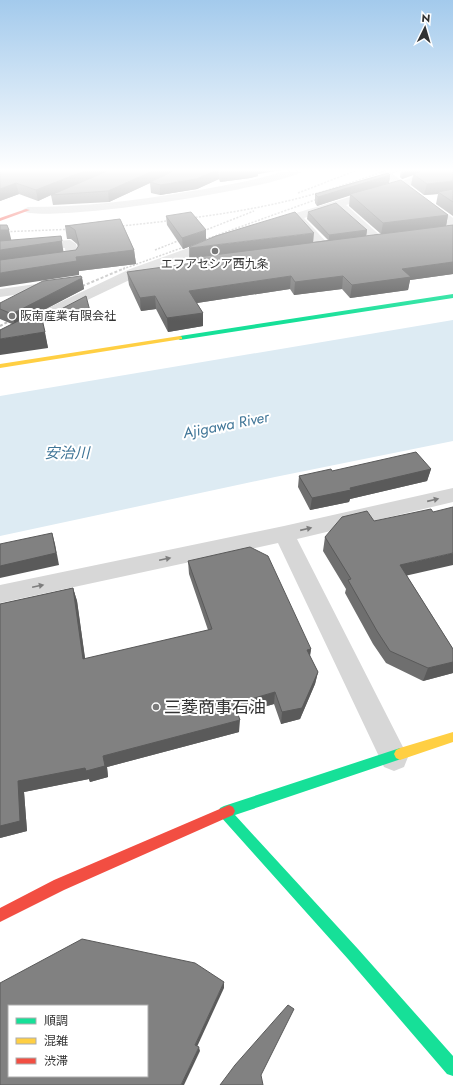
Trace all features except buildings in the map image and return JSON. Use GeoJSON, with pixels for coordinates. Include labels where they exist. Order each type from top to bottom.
{"type":"FeatureCollection","features":[{"type":"Feature","properties":{"kind":"street"},"geometry":{"type":"LineString","coordinates":[[260,228],[287,220]]}},
{"type":"Feature","properties":{"kind":"street"},"geometry":{"type":"LineString","coordinates":[[299,220],[326,248]]}},
{"type":"Feature","properties":{"kind":"street"},"geometry":{"type":"LineString","coordinates":[[355,220],[379,241]]}},
{"type":"Feature","properties":{"kind":"street"},"geometry":{"type":"LineString","coordinates":[[441,220],[451,229]]}},
{"type":"Feature","properties":{"kind":"street"},"geometry":{"type":"LineString","coordinates":[[0,341],[53,311],[135,272],[231,237]]}},
{"type":"Feature","properties":{"kind":"street"},"geometry":{"type":"LineString","coordinates":[[364,243],[393,239]]}},
{"type":"Feature","properties":{"kind":"street"},"geometry":{"type":"LineString","coordinates":[[0,249],[70,244],[72,259],[0,268]]}},
{"type":"Feature","properties":{"kind":"street"},"geometry":{"type":"LineString","coordinates":[[311,250],[341,246]]}},
{"type":"Feature","properties":{"kind":"street"},"geometry":{"type":"LineString","coordinates":[[84,281],[188,265]]}},
{"type":"Feature","properties":{"kind":"street"},"geometry":{"type":"LineString","coordinates":[[0,293],[69,283]]}},
{"type":"Feature","properties":{"kind":"street"},"geometry":{"type":"LineString","coordinates":[[0,366],[453,296]]}},
{"type":"Feature","properties":{"kind":"street"},"geometry":{"type":"LineString","coordinates":[[0,594],[284,534],[453,495]]}},
{"type":"Feature","properties":{"kind":"street"},"geometry":{"type":"LineString","coordinates":[[284,534],[394,756]]}},
{"type":"Feature","properties":{"kind":"street"},"geometry":{"type":"LineString","coordinates":[[0,915],[59,885],[224,812],[453,737]]}},
{"type":"Feature","properties":{"kind":"street"},"geometry":{"type":"LineString","coordinates":[[224,812],[353,954],[453,1068]]}},
{"type":"Feature","properties":{"kind":"water","name":"安治川"},"geometry":{"type":"Polygon","coordinates":[[[453,320],[453,441],[275,477],[0,536],[0,396],[453,320]]]}},
{"type":"Feature","properties":{"kind":"railway"},"geometry":{"type":"LineString","coordinates":[[112,227],[175,220]]}},
{"type":"Feature","properties":{"kind":"railway"},"geometry":{"type":"LineString","coordinates":[[155,250],[232,220]]}},
{"type":"Feature","properties":{"kind":"railway"},"geometry":{"type":"LineString","coordinates":[[123,269],[260,220]]}},
{"type":"Feature","properties":{"kind":"railway"},"geometry":{"type":"LineString","coordinates":[[0,232],[76,229]]}},
{"type":"Feature","properties":{"kind":"railway"},"geometry":{"type":"LineString","coordinates":[[73,290],[125,268]]}},
{"type":"Feature","properties":{"kind":"railway"},"geometry":{"type":"LineString","coordinates":[[0,326],[17,317]]}},
{"type":"Feature","properties":{"kind":"traffic: fast"},"geometry":{"type":"LineString","coordinates":[[180,338],[453,296]]}},
{"type":"Feature","properties":{"kind":"traffic: fast"},"geometry":{"type":"LineString","coordinates":[[229,811],[400,754]]}},
{"type":"Feature","properties":{"kind":"traffic: fast"},"geometry":{"type":"LineString","coordinates":[[224,812],[353,954],[453,1068]]}},
{"type":"Feature","properties":{"kind":"traffic: slow"},"geometry":{"type":"LineString","coordinates":[[0,366],[180,338]]}},
{"type":"Feature","properties":{"kind":"traffic: slow"},"geometry":{"type":"LineString","coordinates":[[400,754],[453,737]]}},
{"type":"Feature","properties":{"kind":"traffic: jam"},"geometry":{"type":"LineString","coordinates":[[0,915],[59,885],[229,811]]}},
{"type":"Feature","properties":{"kind":"place","name":"エフアセシア西九条"},"geometry":{"type":"Point","coordinates":[215,251]}},
{"type":"Feature","properties":{"kind":"place","name":"阪南産業有限会社"},"geometry":{"type":"Point","coordinates":[12,316]}},
{"type":"Feature","properties":{"kind":"place","name":"三菱商事石油"},"geometry":{"type":"Point","coordinates":[156,707]}},
{"type":"Feature","properties":{"kind":"water label","name":"Ajigawa River"},"geometry":{"type":"Point","coordinates":[226,425]}}]}
